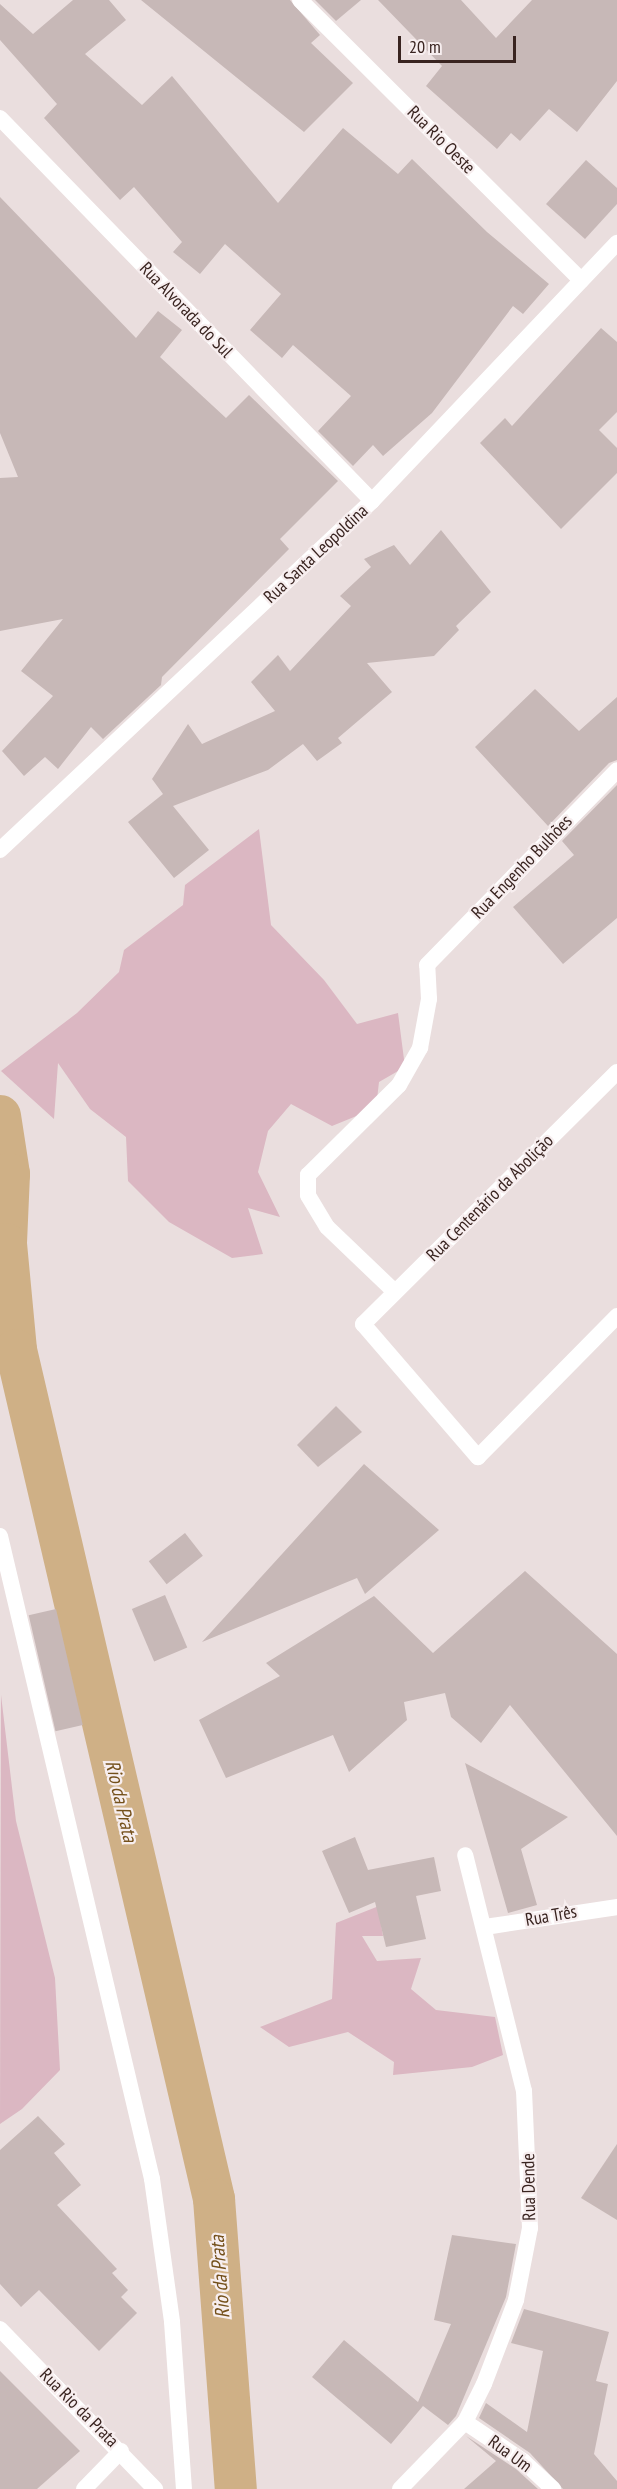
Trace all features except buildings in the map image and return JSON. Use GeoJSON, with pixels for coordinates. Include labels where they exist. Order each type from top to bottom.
{"type":"FeatureCollection","features":[{"type":"Feature","properties":{"kind":"street","name":"Rua Rio Oeste"},"geometry":{"type":"LineString","coordinates":[[300,0],[582,280]]}},
{"type":"Feature","properties":{"kind":"street","name":"Rua Alvorada do Sul"},"geometry":{"type":"LineString","coordinates":[[0,118],[372,501]]}},
{"type":"Feature","properties":{"kind":"street","name":"Rua Santa Leopoldina"},"geometry":{"type":"LineString","coordinates":[[0,850],[372,501],[617,243]]}},
{"type":"Feature","properties":{"kind":"street","name":"Rua Engenho Bulhões"},"geometry":{"type":"LineString","coordinates":[[395,1292],[327,1227],[308,1195],[308,1176],[404,1076],[420,1048],[429,999],[428,965],[617,770]]}},
{"type":"Feature","properties":{"kind":"street","name":"Rua Centenário da Abolição"},"geometry":{"type":"LineString","coordinates":[[617,1072],[363,1324],[478,1456],[617,1316]]}},
{"type":"Feature","properties":{"kind":"street"},"geometry":{"type":"LineString","coordinates":[[0,1536],[152,2179],[175,2354],[184,2489]]}},
{"type":"Feature","properties":{"kind":"street","name":"Rua Dende"},"geometry":{"type":"LineString","coordinates":[[400,2489],[465,2422],[501,2345],[516,2300],[530,2228],[524,2091],[485,1927],[465,1855]]}},
{"type":"Feature","properties":{"kind":"street","name":"Rua Três"},"geometry":{"type":"LineString","coordinates":[[485,1927],[617,1907]]}},
{"type":"Feature","properties":{"kind":"street","name":"Rua Rio da Prata"},"geometry":{"type":"LineString","coordinates":[[0,2329],[121,2451],[155,2489]]}},
{"type":"Feature","properties":{"kind":"street","name":"Rua Um"},"geometry":{"type":"LineString","coordinates":[[465,2422],[523,2461],[553,2489]]}},
{"type":"Feature","properties":{"kind":"street"},"geometry":{"type":"LineString","coordinates":[[84,2489],[121,2451]]}},
{"type":"Feature","properties":{"kind":"shaded area"},"geometry":{"type":"Polygon","coordinates":[[[259,829],[271,925],[324,980],[357,1024],[398,1013],[405,1067],[379,1082],[376,1108],[332,1126],[291,1104],[268,1131],[258,1172],[280,1217],[248,1208],[263,1254],[232,1258],[169,1222],[128,1181],[126,1137],[90,1109],[58,1063],[54,1119],[1,1071],[77,1013],[119,972],[124,950],[183,905],[185,885],[259,829]]]}},
{"type":"Feature","properties":{"kind":"shaded area"},"geometry":{"type":"Polygon","coordinates":[[[1,1695],[16,1821],[55,1978],[60,2070],[22,2109],[0,2124],[1,1695]]]}},
{"type":"Feature","properties":{"kind":"shaded area"},"geometry":{"type":"Polygon","coordinates":[[[394,1900],[421,1916],[381,1924],[383,1936],[362,1936],[377,1961],[421,1958],[411,1989],[436,2010],[495,2017],[503,2055],[472,2067],[393,2075],[394,2062],[348,2032],[289,2047],[260,2027],[332,1999],[336,1923],[394,1900]]]}},
{"type":"Feature","properties":{"kind":"waterway","name":"Rio da Prata"},"geometry":{"type":"LineString","coordinates":[[0,1116],[9,1174],[6,1244],[16,1350],[214,2199],[236,2489]]}}]}
